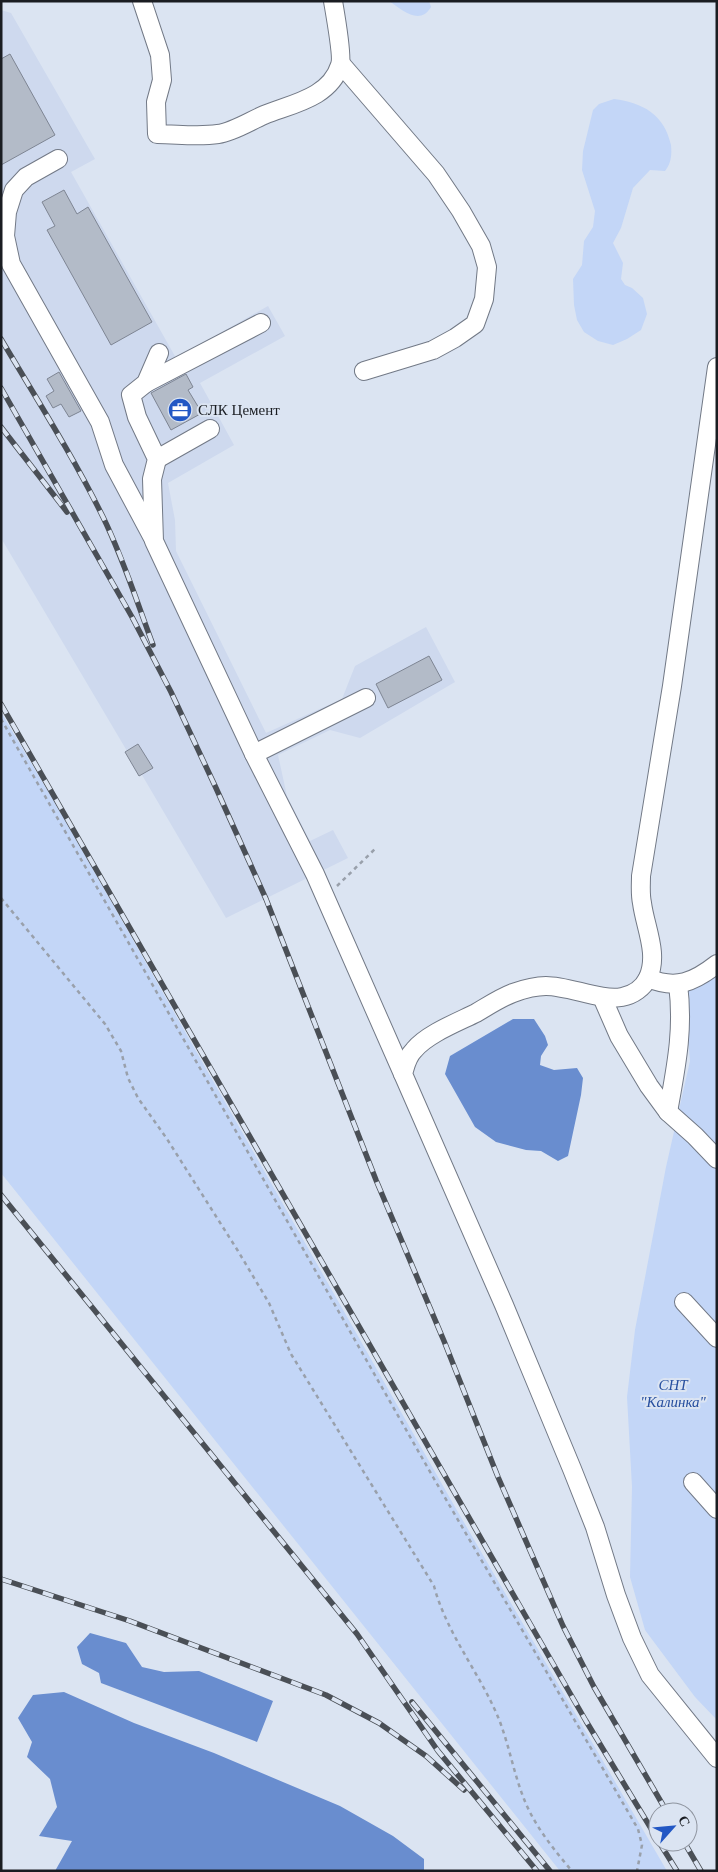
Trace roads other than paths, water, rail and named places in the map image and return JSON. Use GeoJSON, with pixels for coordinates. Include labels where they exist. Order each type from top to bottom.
{"type":"FeatureCollection","features":[{"type":"Feature","properties":{"kind":"street"},"geometry":{"type":"LineString","coordinates":[[142,1],[160,55],[162,80],[156,102],[157,134],[220,134],[301,103],[317,94],[333,81],[341,64],[333,1]]}},
{"type":"Feature","properties":{"kind":"street"},"geometry":{"type":"LineString","coordinates":[[341,64],[436,174],[461,211],[481,246],[487,267],[484,299],[475,324],[434,350],[364,370]]}},
{"type":"Feature","properties":{"kind":"street"},"geometry":{"type":"LineString","coordinates":[[58,159],[26,176],[14,190],[7,212],[5,236],[11,264],[100,422],[114,465],[154,540],[254,754],[325,897],[504,1305],[595,1527],[616,1595],[632,1638],[650,1675],[717,1758]]}},
{"type":"Feature","properties":{"kind":"street"},"geometry":{"type":"LineString","coordinates":[[154,540],[152,479],[157,459],[137,417],[131,395],[146,382],[261,323]]}},
{"type":"Feature","properties":{"kind":"street"},"geometry":{"type":"LineString","coordinates":[[146,382],[159,353]]}},
{"type":"Feature","properties":{"kind":"street"},"geometry":{"type":"LineString","coordinates":[[404,1074],[407,1059],[415,1048],[511,994],[529,988],[546,986],[578,990],[602,997],[621,998],[634,993],[644,985],[652,969],[652,956],[642,902],[640,876],[673,676],[717,367]]}},
{"type":"Feature","properties":{"kind":"street"},"geometry":{"type":"LineString","coordinates":[[157,459],[210,429]]}},
{"type":"Feature","properties":{"kind":"street"},"geometry":{"type":"LineString","coordinates":[[254,754],[366,698]]}},
{"type":"Feature","properties":{"kind":"street"},"geometry":{"type":"LineString","coordinates":[[648,978],[661,984],[678,984],[714,971]]}},
{"type":"Feature","properties":{"kind":"street"},"geometry":{"type":"LineString","coordinates":[[668,1112],[679,1054],[682,1010],[678,984]]}},
{"type":"Feature","properties":{"kind":"street"},"geometry":{"type":"LineString","coordinates":[[602,997],[619,1036],[649,1086],[668,1112],[717,1159]]}},
{"type":"Feature","properties":{"kind":"street"},"geometry":{"type":"LineString","coordinates":[[684,1302],[717,1338]]}},
{"type":"Feature","properties":{"kind":"street"},"geometry":{"type":"LineString","coordinates":[[692,1482],[717,1509]]}},
{"type":"Feature","properties":{"kind":"water"},"geometry":{"type":"Polygon","coordinates":[[[513,1019],[534,1019],[545,1036],[548,1045],[541,1056],[540,1065],[554,1070],[577,1068],[583,1078],[568,1156],[558,1161],[541,1151],[526,1150],[496,1142],[475,1127],[445,1074],[450,1056],[513,1019]]]}},
{"type":"Feature","properties":{"kind":"water"},"geometry":{"type":"Polygon","coordinates":[[[90,1633],[126,1643],[142,1667],[164,1672],[199,1671],[273,1701],[257,1742],[101,1683],[99,1673],[82,1664],[77,1647],[90,1633]]]}},
{"type":"Feature","properties":{"kind":"water"},"geometry":{"type":"Polygon","coordinates":[[[64,1692],[134,1723],[214,1753],[340,1806],[393,1836],[424,1859],[424,1871],[55,1871],[72,1841],[39,1836],[57,1807],[50,1779],[27,1757],[32,1742],[18,1718],[33,1695],[64,1692]]]}},
{"type":"Feature","properties":{"kind":"railway"},"geometry":{"type":"LineString","coordinates":[[1,339],[67,449],[103,517],[123,564],[153,645]]}},
{"type":"Feature","properties":{"kind":"railway"},"geometry":{"type":"LineString","coordinates":[[1,388],[132,617],[171,692],[216,788],[266,899],[376,1180],[444,1341],[498,1477],[563,1626],[594,1687],[661,1802]]}},
{"type":"Feature","properties":{"kind":"railway"},"geometry":{"type":"LineString","coordinates":[[1,427],[67,512]]}},
{"type":"Feature","properties":{"kind":"railway"},"geometry":{"type":"LineString","coordinates":[[1,704],[586,1721],[648,1823]]}},
{"type":"Feature","properties":{"kind":"railway"},"geometry":{"type":"LineString","coordinates":[[1,1195],[357,1634],[438,1751],[537,1871]]}},
{"type":"Feature","properties":{"kind":"railway"},"geometry":{"type":"LineString","coordinates":[[1,1579],[130,1621],[326,1695],[379,1723],[426,1756],[464,1790]]}},
{"type":"Feature","properties":{"kind":"railway"},"geometry":{"type":"LineString","coordinates":[[412,1702],[550,1871]]}},
{"type":"Feature","properties":{"kind":"railway"},"geometry":{"type":"LineString","coordinates":[[665,1852],[677,1871]]}},
{"type":"Feature","properties":{"kind":"railway"},"geometry":{"type":"LineString","coordinates":[[690,1852],[701,1871]]}},
{"type":"Feature","properties":{"kind":"place","name":"СЛК Цемент"},"geometry":{"type":"Point","coordinates":[180,410]}},
{"type":"Feature","properties":{"kind":"park label","name":"СНТ \"Калинка\""},"geometry":{"type":"Point","coordinates":[673,1394]}}]}
